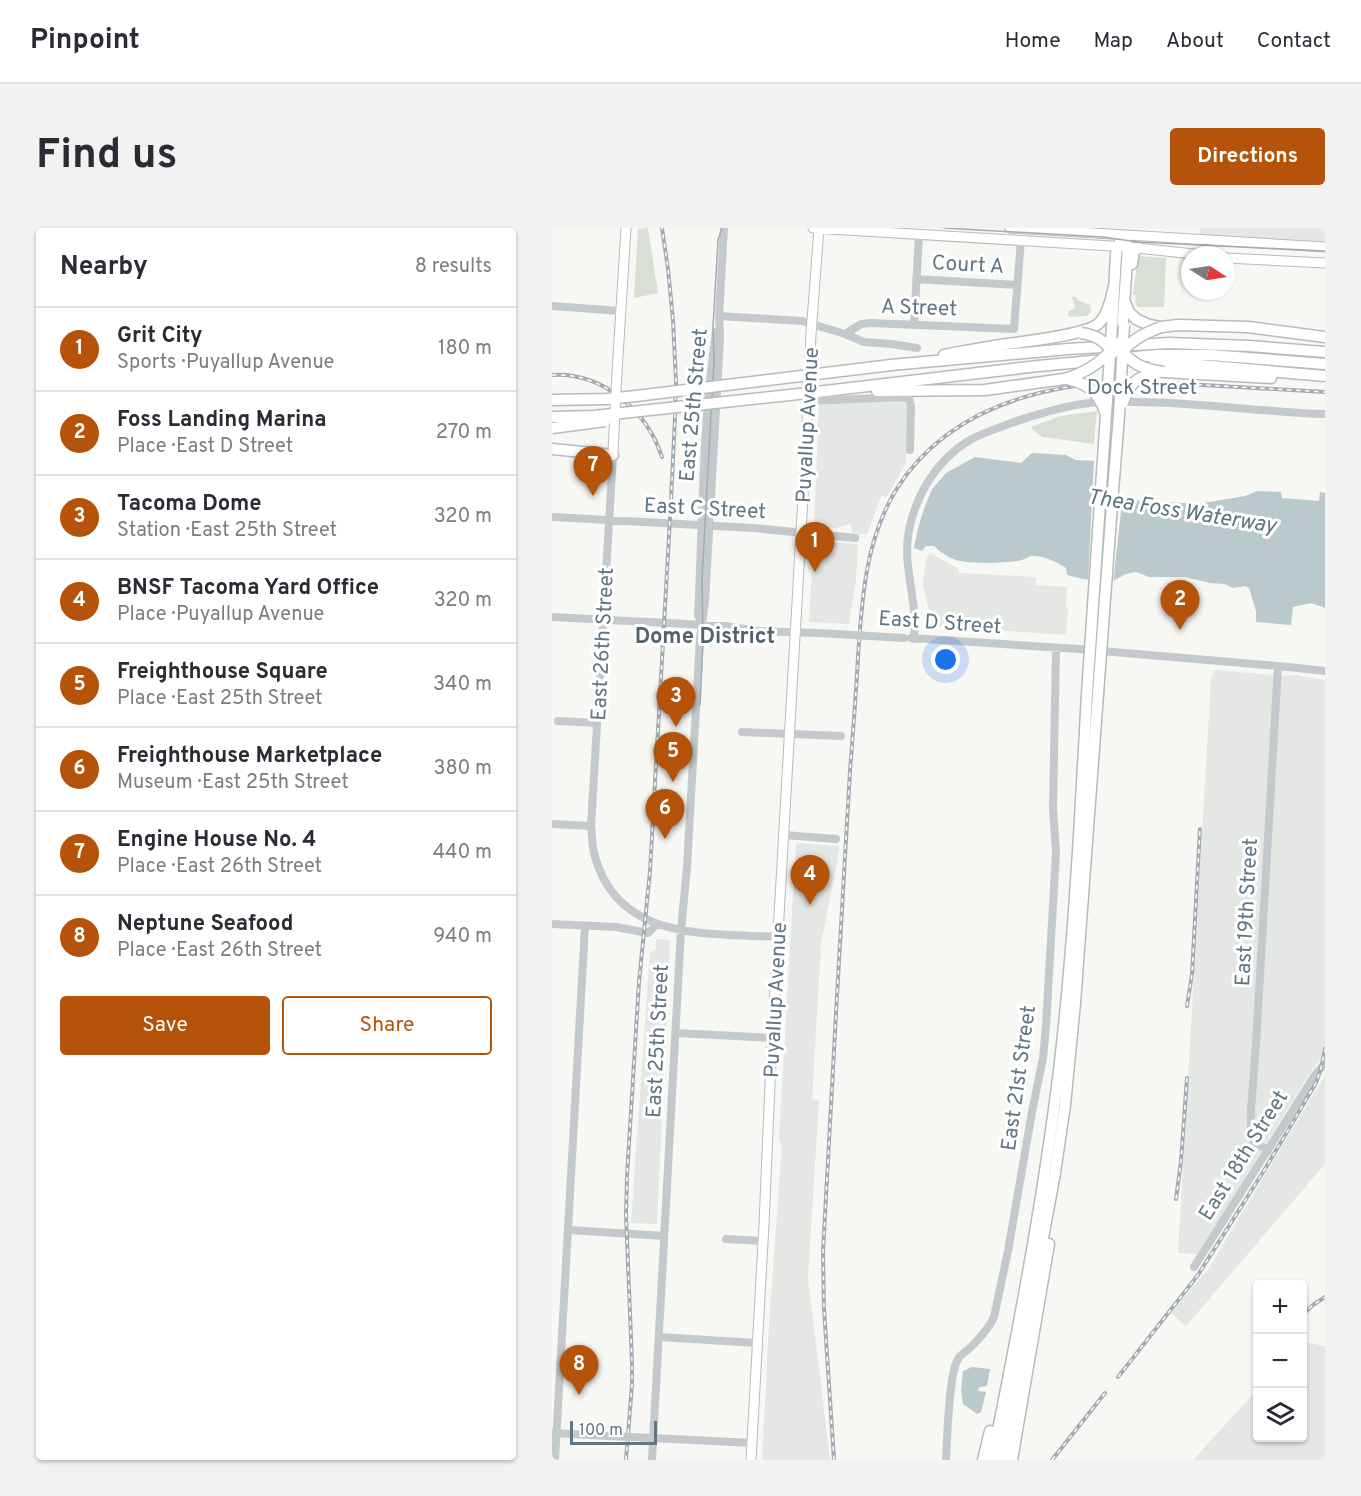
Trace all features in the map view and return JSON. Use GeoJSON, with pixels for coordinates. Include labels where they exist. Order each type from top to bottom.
{"type":"FeatureCollection","features":[{"type":"Feature","properties":{"kind":"highway"},"geometry":{"type":"LineString","coordinates":[[992,1460],[1003,1428],[1048,1247],[1055,1173],[1065,1105],[1072,1037],[1093,694],[1109,375],[1124,325],[1128,247],[1124,232]]}},
{"type":"Feature","properties":{"kind":"highway"},"geometry":{"type":"LineString","coordinates":[[552,400],[607,399],[891,365],[977,353],[1081,332],[1098,324],[1104,316],[1128,247]]}},
{"type":"Feature","properties":{"kind":"highway"},"geometry":{"type":"LineString","coordinates":[[1002,1460],[1003,1428],[1016,1332],[1026,1288],[1059,1069],[1119,415],[1121,376],[1112,326],[1113,286]]}},
{"type":"Feature","properties":{"kind":"highway"},"geometry":{"type":"LineString","coordinates":[[1125,297],[1129,312],[1136,319],[1142,323],[1161,327]]}},
{"type":"Feature","properties":{"kind":"highway"},"geometry":{"type":"LineString","coordinates":[[817,392],[978,390],[1064,379],[1089,369],[1141,336],[1161,327],[1178,325],[1248,327],[1325,337]]}},
{"type":"Feature","properties":{"kind":"highway"},"geometry":{"type":"LineString","coordinates":[[1081,332],[1100,339],[1142,367],[1164,372],[1325,381]]}},
{"type":"Feature","properties":{"kind":"highway"},"geometry":{"type":"LineString","coordinates":[[977,353],[1169,343],[1325,352]]}},
{"type":"Feature","properties":{"kind":"highway"},"geometry":{"type":"LineString","coordinates":[[552,417],[594,416],[1157,355],[1183,354],[1325,364]]}},
{"type":"Feature","properties":{"kind":"highway"},"geometry":{"type":"LineString","coordinates":[[1100,360],[1141,360],[1325,376]]}},
{"type":"Feature","properties":{"kind":"highway"},"geometry":{"type":"LineString","coordinates":[[1119,415],[1126,393],[1134,381],[1142,376],[1164,372]]}},
{"type":"Feature","properties":{"kind":"highway"},"geometry":{"type":"LineString","coordinates":[[1064,379],[1090,388],[1100,400],[1107,416]]}},
{"type":"Feature","properties":{"kind":"highway"},"geometry":{"type":"LineString","coordinates":[[552,428],[595,423],[687,406]]}},
{"type":"Feature","properties":{"kind":"highway"},"geometry":{"type":"LineString","coordinates":[[552,449],[613,453]]}},
{"type":"Feature","properties":{"kind":"highway"},"geometry":{"type":"LineString","coordinates":[[983,1460],[1003,1428]]}},
{"type":"Feature","properties":{"kind":"highway"},"geometry":{"type":"LineString","coordinates":[[1003,1428],[1012,1460]]}},
{"type":"Feature","properties":{"kind":"main road","name":"East 26th Street"},"geometry":{"type":"LineString","coordinates":[[613,453],[626,228]]}},
{"type":"Feature","properties":{"kind":"main road"},"geometry":{"type":"LineString","coordinates":[[813,228],[1128,247],[1181,253]]}},
{"type":"Feature","properties":{"kind":"main road","name":"Puyallup Avenue"},"geometry":{"type":"LineString","coordinates":[[751,1460],[807,401],[819,228]]}},
{"type":"Feature","properties":{"kind":"main road"},"geometry":{"type":"LineString","coordinates":[[1010,228],[1124,232],[1325,247]]}},
{"type":"Feature","properties":{"kind":"main road"},"geometry":{"type":"LineString","coordinates":[[1235,258],[1325,263]]}},
{"type":"Feature","properties":{"kind":"street","name":"East 25th Street"},"geometry":{"type":"LineString","coordinates":[[652,1460],[681,930],[688,855],[702,625],[698,615],[705,525],[709,377],[719,316],[724,228]]}},
{"type":"Feature","properties":{"kind":"street"},"geometry":{"type":"LineString","coordinates":[[914,325],[919,234]]}},
{"type":"Feature","properties":{"kind":"street"},"geometry":{"type":"LineString","coordinates":[[1017,285],[1021,240]]}},
{"type":"Feature","properties":{"kind":"street","name":"Court A"},"geometry":{"type":"LineString","coordinates":[[916,279],[1017,285]]}},
{"type":"Feature","properties":{"kind":"street","name":"A Street"},"geometry":{"type":"LineString","coordinates":[[845,334],[866,323],[1014,329],[1017,285]]}},
{"type":"Feature","properties":{"kind":"street"},"geometry":{"type":"LineString","coordinates":[[552,306],[621,310]]}},
{"type":"Feature","properties":{"kind":"street"},"geometry":{"type":"LineString","coordinates":[[719,316],[802,321],[858,338],[864,342],[918,348]]}},
{"type":"Feature","properties":{"kind":"street"},"geometry":{"type":"LineString","coordinates":[[807,401],[902,397],[909,399],[911,406],[910,450]]}},
{"type":"Feature","properties":{"kind":"street","name":"Dock Street"},"geometry":{"type":"LineString","coordinates":[[914,639],[914,603],[907,569],[909,529],[916,507],[927,483],[938,469],[956,449],[981,434],[1044,412],[1091,402],[1173,403],[1325,414]]}},
{"type":"Feature","properties":{"kind":"street","name":"East 26th Street"},"geometry":{"type":"LineString","coordinates":[[613,453],[591,826],[594,853],[599,867],[618,897],[630,909],[647,920],[681,930],[778,937]]}},
{"type":"Feature","properties":{"kind":"street","name":"East C Street"},"geometry":{"type":"LineString","coordinates":[[554,517],[705,525],[855,538]]}},
{"type":"Feature","properties":{"kind":"street","name":"East D Street"},"geometry":{"type":"LineString","coordinates":[[552,617],[1053,647],[1325,672]]}},
{"type":"Feature","properties":{"kind":"street","name":"East 21st Street"},"geometry":{"type":"LineString","coordinates":[[946,1460],[952,1383],[956,1363],[990,1325],[994,1317],[1043,1058],[1056,853],[1053,809],[1053,647]]}},
{"type":"Feature","properties":{"kind":"street","name":"East 19th Street"},"geometry":{"type":"LineString","coordinates":[[1268,1151],[1254,1142],[1251,1137],[1251,1110],[1278,666]]}},
{"type":"Feature","properties":{"kind":"street"},"geometry":{"type":"LineString","coordinates":[[558,721],[597,723]]}},
{"type":"Feature","properties":{"kind":"street"},"geometry":{"type":"LineString","coordinates":[[742,732],[841,736]]}},
{"type":"Feature","properties":{"kind":"street"},"geometry":{"type":"LineString","coordinates":[[552,824],[591,826]]}},
{"type":"Feature","properties":{"kind":"street"},"geometry":{"type":"LineString","coordinates":[[784,835],[836,838]]}},
{"type":"Feature","properties":{"kind":"street"},"geometry":{"type":"LineString","coordinates":[[552,924],[616,927],[648,933],[657,924]]}},
{"type":"Feature","properties":{"kind":"street"},"geometry":{"type":"LineString","coordinates":[[555,1460],[554,1433],[569,1230],[585,926]]}},
{"type":"Feature","properties":{"kind":"street"},"geometry":{"type":"LineString","coordinates":[[676,1033],[772,1038]]}},
{"type":"Feature","properties":{"kind":"street","name":"East 18th Street"},"geometry":{"type":"LineString","coordinates":[[1194,1267],[1315,1075],[1325,1063]]}},
{"type":"Feature","properties":{"kind":"street"},"geometry":{"type":"LineString","coordinates":[[569,1230],[664,1236]]}},
{"type":"Feature","properties":{"kind":"street"},"geometry":{"type":"LineString","coordinates":[[726,1239],[763,1241]]}},
{"type":"Feature","properties":{"kind":"street"},"geometry":{"type":"LineString","coordinates":[[658,1337],[757,1343]]}},
{"type":"Feature","properties":{"kind":"street"},"geometry":{"type":"LineString","coordinates":[[554,1433],[752,1443]]}},
{"type":"Feature","properties":{"kind":"shaded area"},"geometry":{"type":"Polygon","coordinates":[[[648,228],[658,293],[634,298],[638,229],[648,228]]]}},
{"type":"Feature","properties":{"kind":"shaded area"},"geometry":{"type":"Polygon","coordinates":[[[1200,228],[1325,228],[1325,242],[1199,236],[1200,228]]]}},
{"type":"Feature","properties":{"kind":"shaded area"},"geometry":{"type":"Polygon","coordinates":[[[1138,256],[1166,258],[1164,307],[1137,307],[1136,295],[1133,295],[1138,256]]]}},
{"type":"Feature","properties":{"kind":"shaded area"},"geometry":{"type":"Polygon","coordinates":[[[1073,296],[1090,305],[1091,312],[1087,316],[1070,317],[1068,315],[1068,312],[1075,307],[1073,296]]]}},
{"type":"Feature","properties":{"kind":"shaded area"},"geometry":{"type":"Polygon","coordinates":[[[904,401],[908,407],[906,463],[887,497],[881,496],[867,535],[853,533],[850,524],[836,528],[814,528],[819,403],[904,401]]]}},
{"type":"Feature","properties":{"kind":"shaded area"},"geometry":{"type":"Polygon","coordinates":[[[1097,411],[1094,444],[1043,437],[1031,427],[1061,416],[1097,411]]]}},
{"type":"Feature","properties":{"kind":"shaded area"},"geometry":{"type":"Polygon","coordinates":[[[814,541],[858,544],[856,580],[849,624],[809,622],[814,541]]]}},
{"type":"Feature","properties":{"kind":"shaded area"},"geometry":{"type":"Polygon","coordinates":[[[930,553],[959,569],[958,573],[1036,577],[1036,585],[1067,587],[1066,635],[933,626],[923,586],[926,560],[930,553]]]}},
{"type":"Feature","properties":{"kind":"shaded area"},"geometry":{"type":"Polygon","coordinates":[[[1215,670],[1294,675],[1325,680],[1325,1052],[1197,1254],[1178,1253],[1211,679],[1215,670]]]}},
{"type":"Feature","properties":{"kind":"shaded area"},"geometry":{"type":"Polygon","coordinates":[[[796,843],[840,846],[821,944],[812,1099],[819,1100],[808,1278],[830,1460],[762,1460],[782,1146],[779,1139],[796,843]]]}},
{"type":"Feature","properties":{"kind":"shaded area"},"geometry":{"type":"Polygon","coordinates":[[[656,939],[670,940],[657,1224],[631,1223],[650,952],[656,948],[656,939]]]}},
{"type":"Feature","properties":{"kind":"shaded area"},"geometry":{"type":"Polygon","coordinates":[[[1325,1075],[1325,1164],[1186,1326],[1171,1313],[1209,1268],[1325,1075]]]}},
{"type":"Feature","properties":{"kind":"shaded area"},"geometry":{"type":"Polygon","coordinates":[[[1307,1343],[1325,1346],[1325,1460],[1193,1460],[1253,1394],[1253,1442],[1307,1442],[1307,1343]]]}},
{"type":"Feature","properties":{"kind":"water","name":"Thea Foss Waterway"},"geometry":{"type":"Polygon","coordinates":[[[1032,453],[1066,455],[1076,460],[1096,461],[1122,497],[1129,500],[1203,503],[1245,496],[1257,491],[1281,492],[1282,498],[1319,501],[1320,492],[1325,493],[1325,608],[1311,603],[1293,607],[1291,625],[1256,622],[1256,611],[1249,588],[1245,586],[1233,588],[1225,584],[1185,577],[1149,577],[1136,572],[1126,574],[1111,582],[1083,579],[1067,575],[1066,568],[1040,557],[1031,556],[1007,562],[968,562],[950,558],[934,546],[926,546],[922,551],[914,548],[918,528],[932,489],[946,473],[975,457],[1021,463],[1032,453]]]}},
{"type":"Feature","properties":{"kind":"water"},"geometry":{"type":"Polygon","coordinates":[[[972,1367],[990,1369],[987,1386],[978,1389],[986,1392],[981,1412],[977,1414],[963,1404],[961,1391],[963,1371],[972,1367]]]}},
{"type":"Feature","properties":{"kind":"pier"},"geometry":{"type":"Polygon","coordinates":[[[1094,458],[1108,468],[1113,482],[1123,493],[1113,584],[1088,583],[1094,458]]]}},
{"type":"Feature","properties":{"kind":"tram line"},"geometry":{"type":"LineString","coordinates":[[700,705],[703,642],[702,579],[714,362],[713,327],[718,240],[722,228]]}},
{"type":"Feature","properties":{"kind":"tram line"},"geometry":{"type":"LineString","coordinates":[[944,228],[1103,237],[1138,242],[1325,251]]}},
{"type":"Feature","properties":{"kind":"railway"},"geometry":{"type":"LineString","coordinates":[[626,1460],[632,1385],[626,1215],[627,1176],[639,982],[650,871],[675,417],[673,320],[662,228]]}},
{"type":"Feature","properties":{"kind":"railway"},"geometry":{"type":"LineString","coordinates":[[552,375],[589,380],[605,387],[620,398],[646,424],[662,457]]}},
{"type":"Feature","properties":{"kind":"railway"},"geometry":{"type":"LineString","coordinates":[[834,1460],[824,1309],[823,1252],[846,831],[861,614],[871,550],[886,509],[896,490],[917,462],[942,439],[969,420],[1031,395],[1098,383],[1132,381],[1325,392]]}},
{"type":"Feature","properties":{"kind":"railway"},"geometry":{"type":"LineString","coordinates":[[1187,1006],[1192,974],[1200,829]]}},
{"type":"Feature","properties":{"kind":"railway"},"geometry":{"type":"LineString","coordinates":[[1118,1377],[1198,1275],[1265,1169],[1316,1083],[1325,1049]]}},
{"type":"Feature","properties":{"kind":"railway"},"geometry":{"type":"LineString","coordinates":[[1176,1199],[1187,1078]]}},
{"type":"Feature","properties":{"kind":"railway"},"geometry":{"type":"LineString","coordinates":[[1307,1310],[1325,1297]]}},
{"type":"Feature","properties":{"kind":"railway"},"geometry":{"type":"LineString","coordinates":[[1052,1460],[1105,1393]]}},
{"type":"Feature","properties":{"kind":"place","name":"Engine House No. 4"},"geometry":{"type":"Point","coordinates":[593,496]}},
{"type":"Feature","properties":{"kind":"place","name":"Grit City"},"geometry":{"type":"Point","coordinates":[815,572]}},
{"type":"Feature","properties":{"kind":"place","name":"Foss Landing Marina"},"geometry":{"type":"Point","coordinates":[1180,630]}},
{"type":"Feature","properties":{"kind":"place","name":"Tacoma Dome"},"geometry":{"type":"Point","coordinates":[676,727]}},
{"type":"Feature","properties":{"kind":"place","name":"Freighthouse Square"},"geometry":{"type":"Point","coordinates":[673,782]}},
{"type":"Feature","properties":{"kind":"place","name":"Freighthouse Marketplace"},"geometry":{"type":"Point","coordinates":[665,839]}},
{"type":"Feature","properties":{"kind":"place","name":"BNSF Tacoma Yard Office"},"geometry":{"type":"Point","coordinates":[810,905]}},
{"type":"Feature","properties":{"kind":"place","name":"Neptune Seafood"},"geometry":{"type":"Point","coordinates":[579,1395]}},
{"type":"Feature","properties":{"kind":"district","name":"Dome District"},"geometry":{"type":"Point","coordinates":[705,635]}}]}
